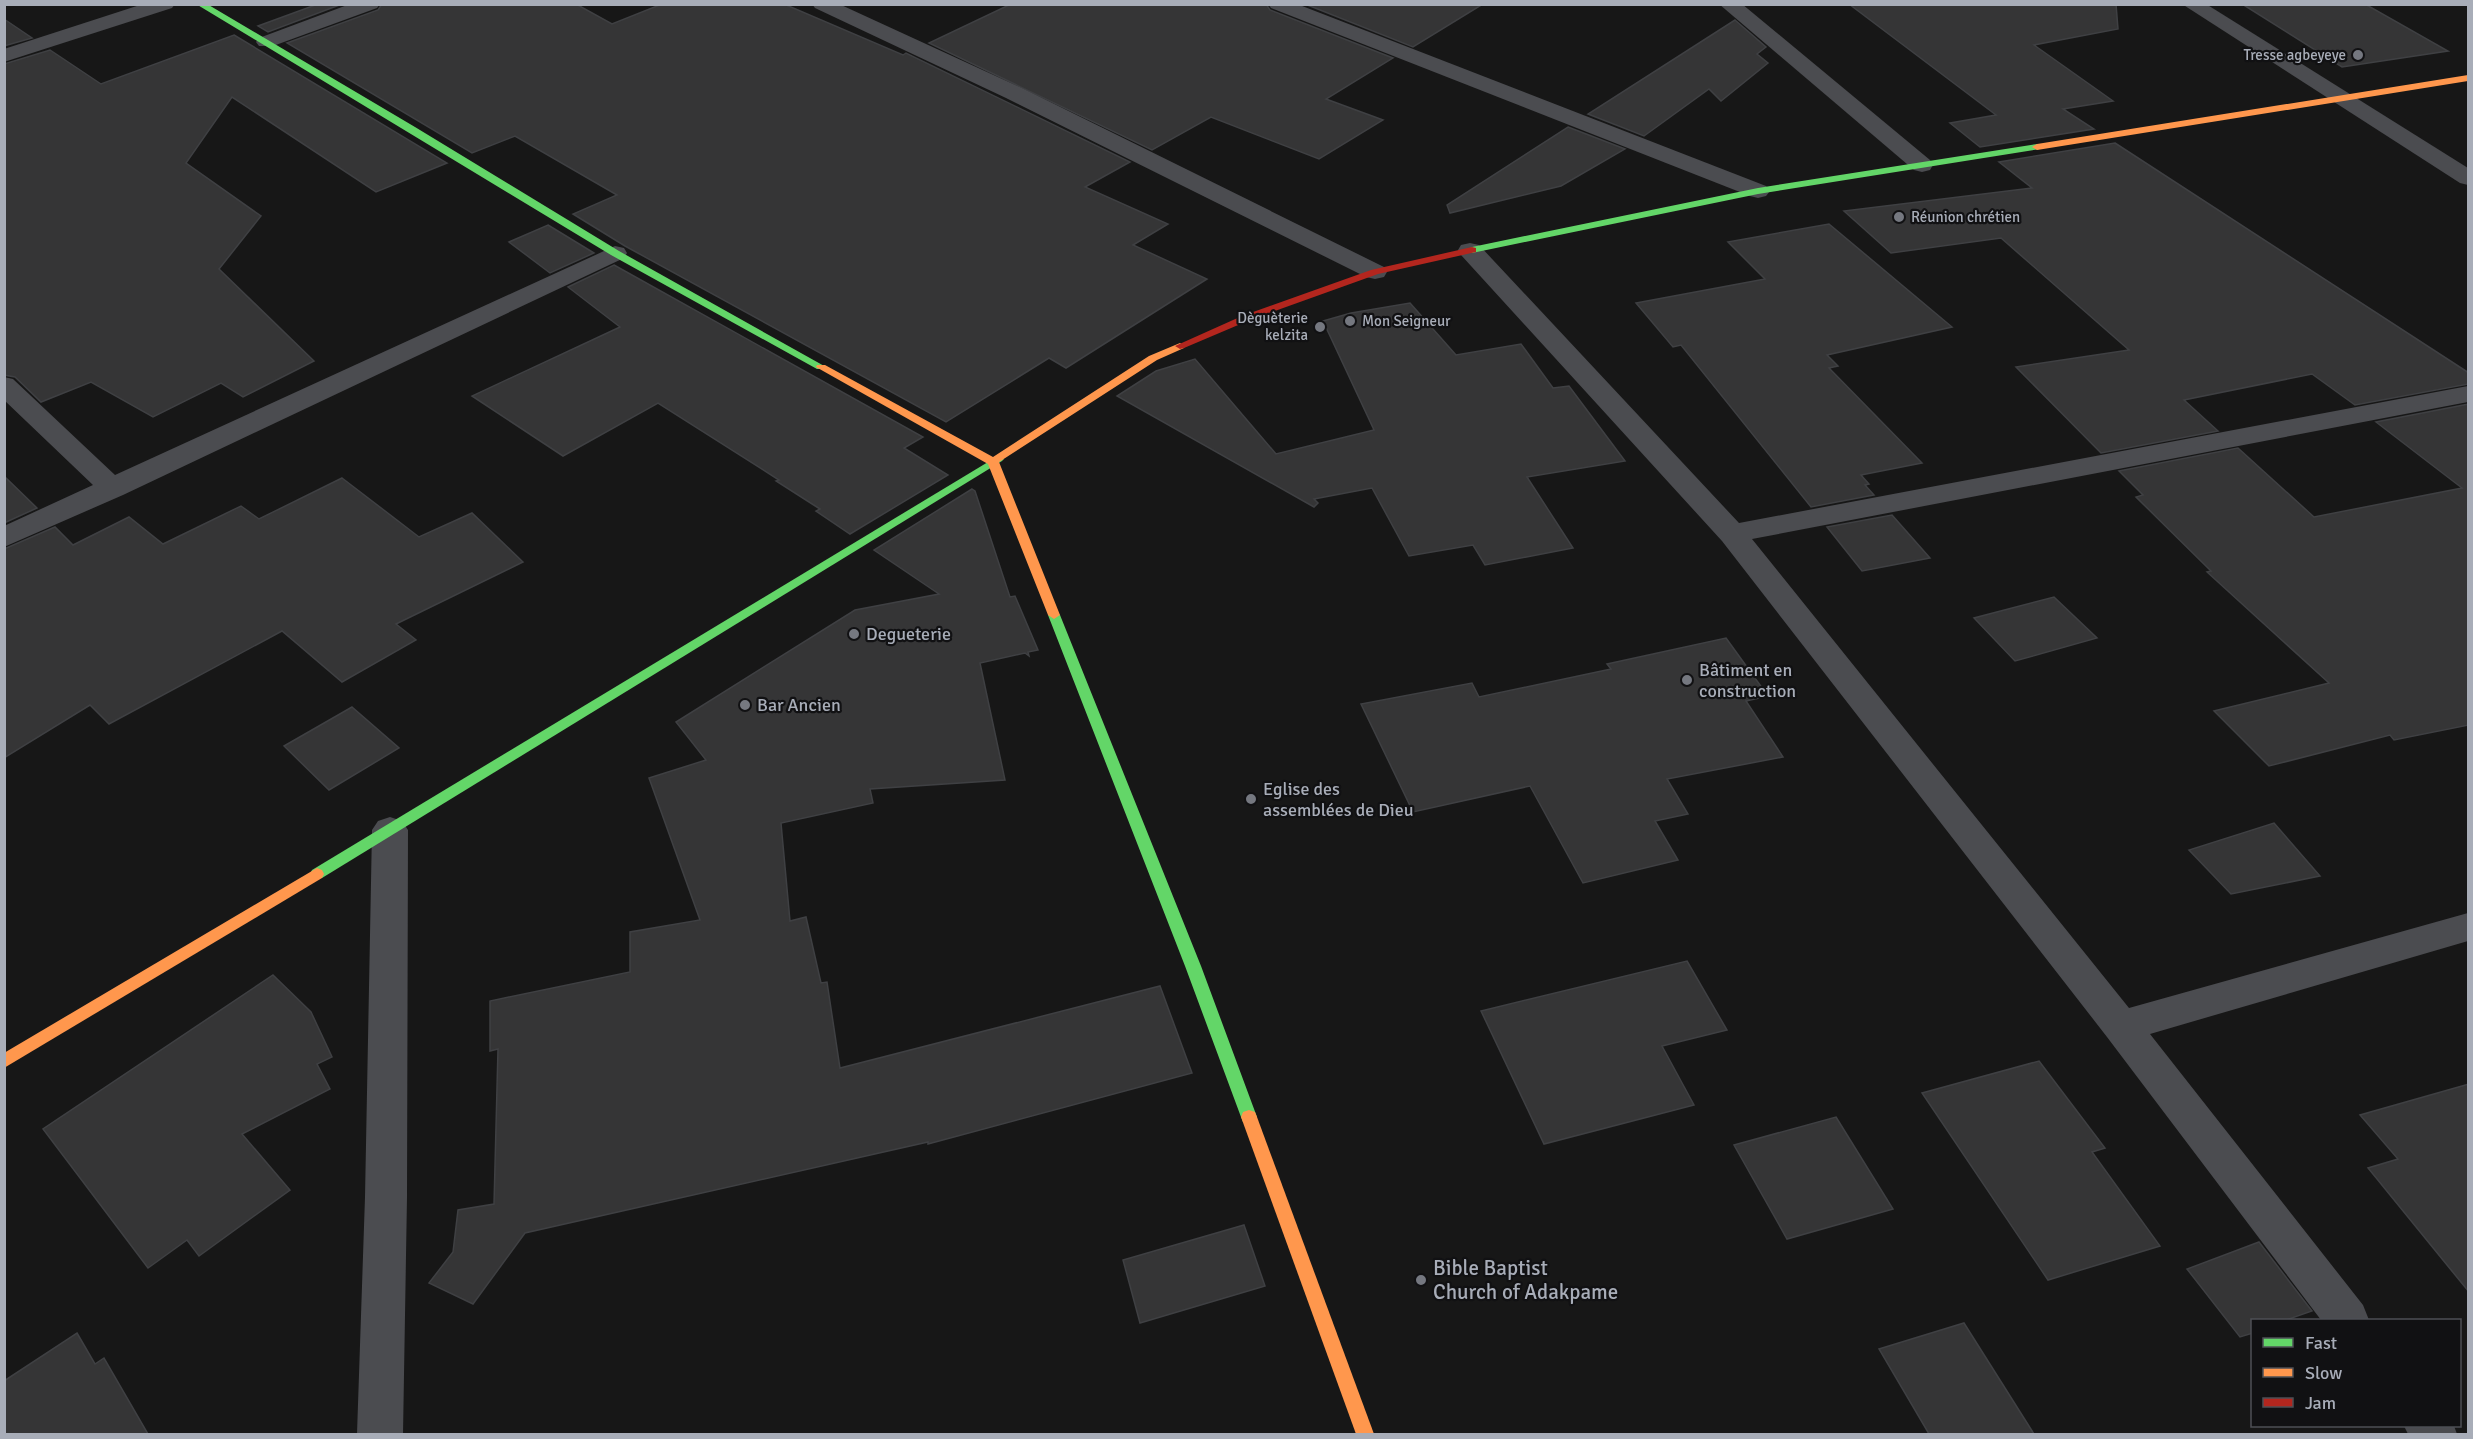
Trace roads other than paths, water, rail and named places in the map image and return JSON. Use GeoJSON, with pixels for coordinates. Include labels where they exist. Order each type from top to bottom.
{"type":"FeatureCollection","features":[{"type":"Feature","properties":{"kind":"street"},"geometry":{"type":"LineString","coordinates":[[4,56],[165,4]]}},
{"type":"Feature","properties":{"kind":"street"},"geometry":{"type":"LineString","coordinates":[[200,4],[615,252],[993,462],[1193,966],[1365,1434]]}},
{"type":"Feature","properties":{"kind":"street"},"geometry":{"type":"LineString","coordinates":[[266,42],[370,4]]}},
{"type":"Feature","properties":{"kind":"street"},"geometry":{"type":"LineString","coordinates":[[822,4],[1014,93],[1375,272]]}},
{"type":"Feature","properties":{"kind":"street"},"geometry":{"type":"LineString","coordinates":[[1278,4],[1758,191]]}},
{"type":"Feature","properties":{"kind":"street"},"geometry":{"type":"LineString","coordinates":[[1729,4],[1922,165]]}},
{"type":"Feature","properties":{"kind":"street"},"geometry":{"type":"LineString","coordinates":[[2192,4],[2469,178]]}},
{"type":"Feature","properties":{"kind":"street"},"geometry":{"type":"LineString","coordinates":[[4,1061],[390,830],[993,462],[1153,358],[1246,318],[1375,272],[1470,250],[1758,191],[2469,78]]}},
{"type":"Feature","properties":{"kind":"street"},"geometry":{"type":"LineString","coordinates":[[1470,250],[1732,534],[2121,1026],[2345,1319]]}},
{"type":"Feature","properties":{"kind":"street"},"geometry":{"type":"LineString","coordinates":[[4,538],[113,489],[615,252]]}},
{"type":"Feature","properties":{"kind":"street"},"geometry":{"type":"LineString","coordinates":[[4,385],[113,489]]}},
{"type":"Feature","properties":{"kind":"street"},"geometry":{"type":"LineString","coordinates":[[1732,534],[2469,394]]}},
{"type":"Feature","properties":{"kind":"street"},"geometry":{"type":"LineString","coordinates":[[380,1434],[386,1197],[390,830]]}},
{"type":"Feature","properties":{"kind":"street"},"geometry":{"type":"LineString","coordinates":[[2121,1026],[2469,927]]}},
{"type":"Feature","properties":{"kind":"place","name":"Tresse agbeyeye"},"geometry":{"type":"Point","coordinates":[2358,55]}},
{"type":"Feature","properties":{"kind":"place","name":"Réunion chrétien"},"geometry":{"type":"Point","coordinates":[1899,217]}},
{"type":"Feature","properties":{"kind":"place","name":"Mon Seigneur"},"geometry":{"type":"Point","coordinates":[1350,321]}},
{"type":"Feature","properties":{"kind":"place","name":"Dèguèterie kelzita"},"geometry":{"type":"Point","coordinates":[1320,327]}},
{"type":"Feature","properties":{"kind":"place","name":"Degueterie"},"geometry":{"type":"Point","coordinates":[854,634]}},
{"type":"Feature","properties":{"kind":"place","name":"Bâtiment en construction"},"geometry":{"type":"Point","coordinates":[1687,680]}},
{"type":"Feature","properties":{"kind":"place","name":"Bar Ancien"},"geometry":{"type":"Point","coordinates":[745,705]}},
{"type":"Feature","properties":{"kind":"place","name":"Eglise des assemblées de Dieu"},"geometry":{"type":"Point","coordinates":[1251,799]}},
{"type":"Feature","properties":{"kind":"place","name":"Bible Baptist Church of Adakpame"},"geometry":{"type":"Point","coordinates":[1421,1280]}}]}
